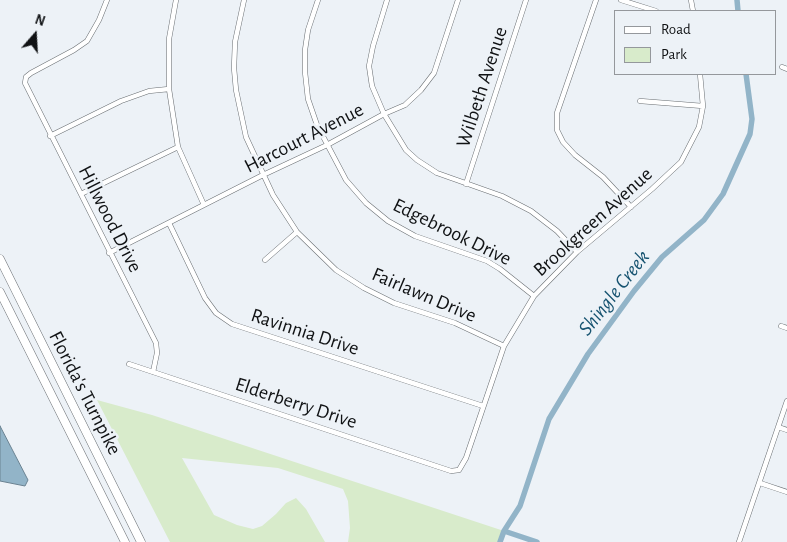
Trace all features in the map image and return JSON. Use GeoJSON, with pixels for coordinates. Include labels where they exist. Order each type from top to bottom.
{"type":"FeatureCollection","features":[{"type":"Feature","properties":{"kind":"highway","name":"Florida's Turnpike"},"geometry":{"type":"LineString","coordinates":[[0,259],[141,542]]}},
{"type":"Feature","properties":{"kind":"highway","name":"Florida's Turnpike"},"geometry":{"type":"LineString","coordinates":[[0,292],[125,542]]}},
{"type":"Feature","properties":{"kind":"street","name":"Hillwood Drive"},"geometry":{"type":"LineString","coordinates":[[107,0],[87,42],[31,73],[26,77],[25,83],[50,136],[156,343],[157,353],[153,372]]}},
{"type":"Feature","properties":{"kind":"street"},"geometry":{"type":"LineString","coordinates":[[176,0],[169,39],[168,89],[178,147],[204,205]]}},
{"type":"Feature","properties":{"kind":"street","name":"Fairlawn Drive"},"geometry":{"type":"LineString","coordinates":[[244,0],[235,42],[234,68],[236,90],[246,137],[262,175],[297,232],[336,270],[364,288],[394,303],[454,323],[504,346]]}},
{"type":"Feature","properties":{"kind":"street","name":"Edgebrook Drive"},"geometry":{"type":"LineString","coordinates":[[318,0],[308,30],[305,50],[304,72],[308,99],[327,145],[346,180],[366,203],[388,221],[415,236],[487,261],[500,268],[534,296]]}},
{"type":"Feature","properties":{"kind":"street"},"geometry":{"type":"LineString","coordinates":[[387,0],[373,46],[370,66],[372,86],[384,114],[406,150],[437,173],[502,196],[531,211],[557,231],[577,252]]}},
{"type":"Feature","properties":{"kind":"street","name":"Harcourt Avenue"},"geometry":{"type":"LineString","coordinates":[[110,252],[405,105],[434,74],[458,0]]}},
{"type":"Feature","properties":{"kind":"street","name":"Wilbeth Avenue"},"geometry":{"type":"LineString","coordinates":[[466,184],[526,0]]}},
{"type":"Feature","properties":{"kind":"street"},"geometry":{"type":"LineString","coordinates":[[596,0],[557,113],[557,130],[569,149],[603,177],[631,207]]}},
{"type":"Feature","properties":{"kind":"street"},"geometry":{"type":"LineString","coordinates":[[621,0],[653,10]]}},
{"type":"Feature","properties":{"kind":"street","name":"Brookgreen Avenue"},"geometry":{"type":"LineString","coordinates":[[454,471],[459,470],[466,458],[504,346],[534,296],[577,252],[681,162],[699,127],[703,106],[700,75]]}},
{"type":"Feature","properties":{"kind":"street"},"geometry":{"type":"LineString","coordinates":[[50,136],[120,101],[168,89]]}},
{"type":"Feature","properties":{"kind":"street"},"geometry":{"type":"LineString","coordinates":[[640,101],[703,106]]}},
{"type":"Feature","properties":{"kind":"street"},"geometry":{"type":"LineString","coordinates":[[81,194],[178,147]]}},
{"type":"Feature","properties":{"kind":"street","name":"Ravinnia Drive"},"geometry":{"type":"LineString","coordinates":[[169,223],[205,298],[216,313],[232,324],[483,406]]}},
{"type":"Feature","properties":{"kind":"street"},"geometry":{"type":"LineString","coordinates":[[265,260],[297,232]]}},
{"type":"Feature","properties":{"kind":"street"},"geometry":{"type":"LineString","coordinates":[[781,326],[787,328]]}},
{"type":"Feature","properties":{"kind":"street","name":"Elderberry Drive"},"geometry":{"type":"LineString","coordinates":[[129,364],[454,471]]}},
{"type":"Feature","properties":{"kind":"street"},"geometry":{"type":"LineString","coordinates":[[739,542],[787,401]]}},
{"type":"Feature","properties":{"kind":"street"},"geometry":{"type":"LineString","coordinates":[[778,427],[787,430]]}},
{"type":"Feature","properties":{"kind":"street"},"geometry":{"type":"LineString","coordinates":[[760,483],[787,492]]}},
{"type":"Feature","properties":{"kind":"green space"},"geometry":{"type":"Polygon","coordinates":[[[97,400],[152,415],[504,531],[500,542],[348,542],[350,528],[348,501],[343,489],[278,468],[182,458],[214,515],[237,525],[253,529],[262,526],[286,503],[296,498],[306,509],[325,542],[170,542],[97,400]]]}},
{"type":"Feature","properties":{"kind":"water"},"geometry":{"type":"Polygon","coordinates":[[[0,426],[28,480],[25,486],[0,481],[0,426]]]}},
{"type":"Feature","properties":{"kind":"waterway","name":"Shingle Creek"},"geometry":{"type":"LineString","coordinates":[[737,0],[738,10]]}},
{"type":"Feature","properties":{"kind":"waterway","name":"Shingle Creek"},"geometry":{"type":"LineString","coordinates":[[500,542],[504,531],[520,506],[549,419],[588,354],[634,291],[662,257],[704,220],[723,194],[750,134],[752,119],[746,75]]}},
{"type":"Feature","properties":{"kind":"waterway"},"geometry":{"type":"LineString","coordinates":[[504,531],[537,542]]}}]}
